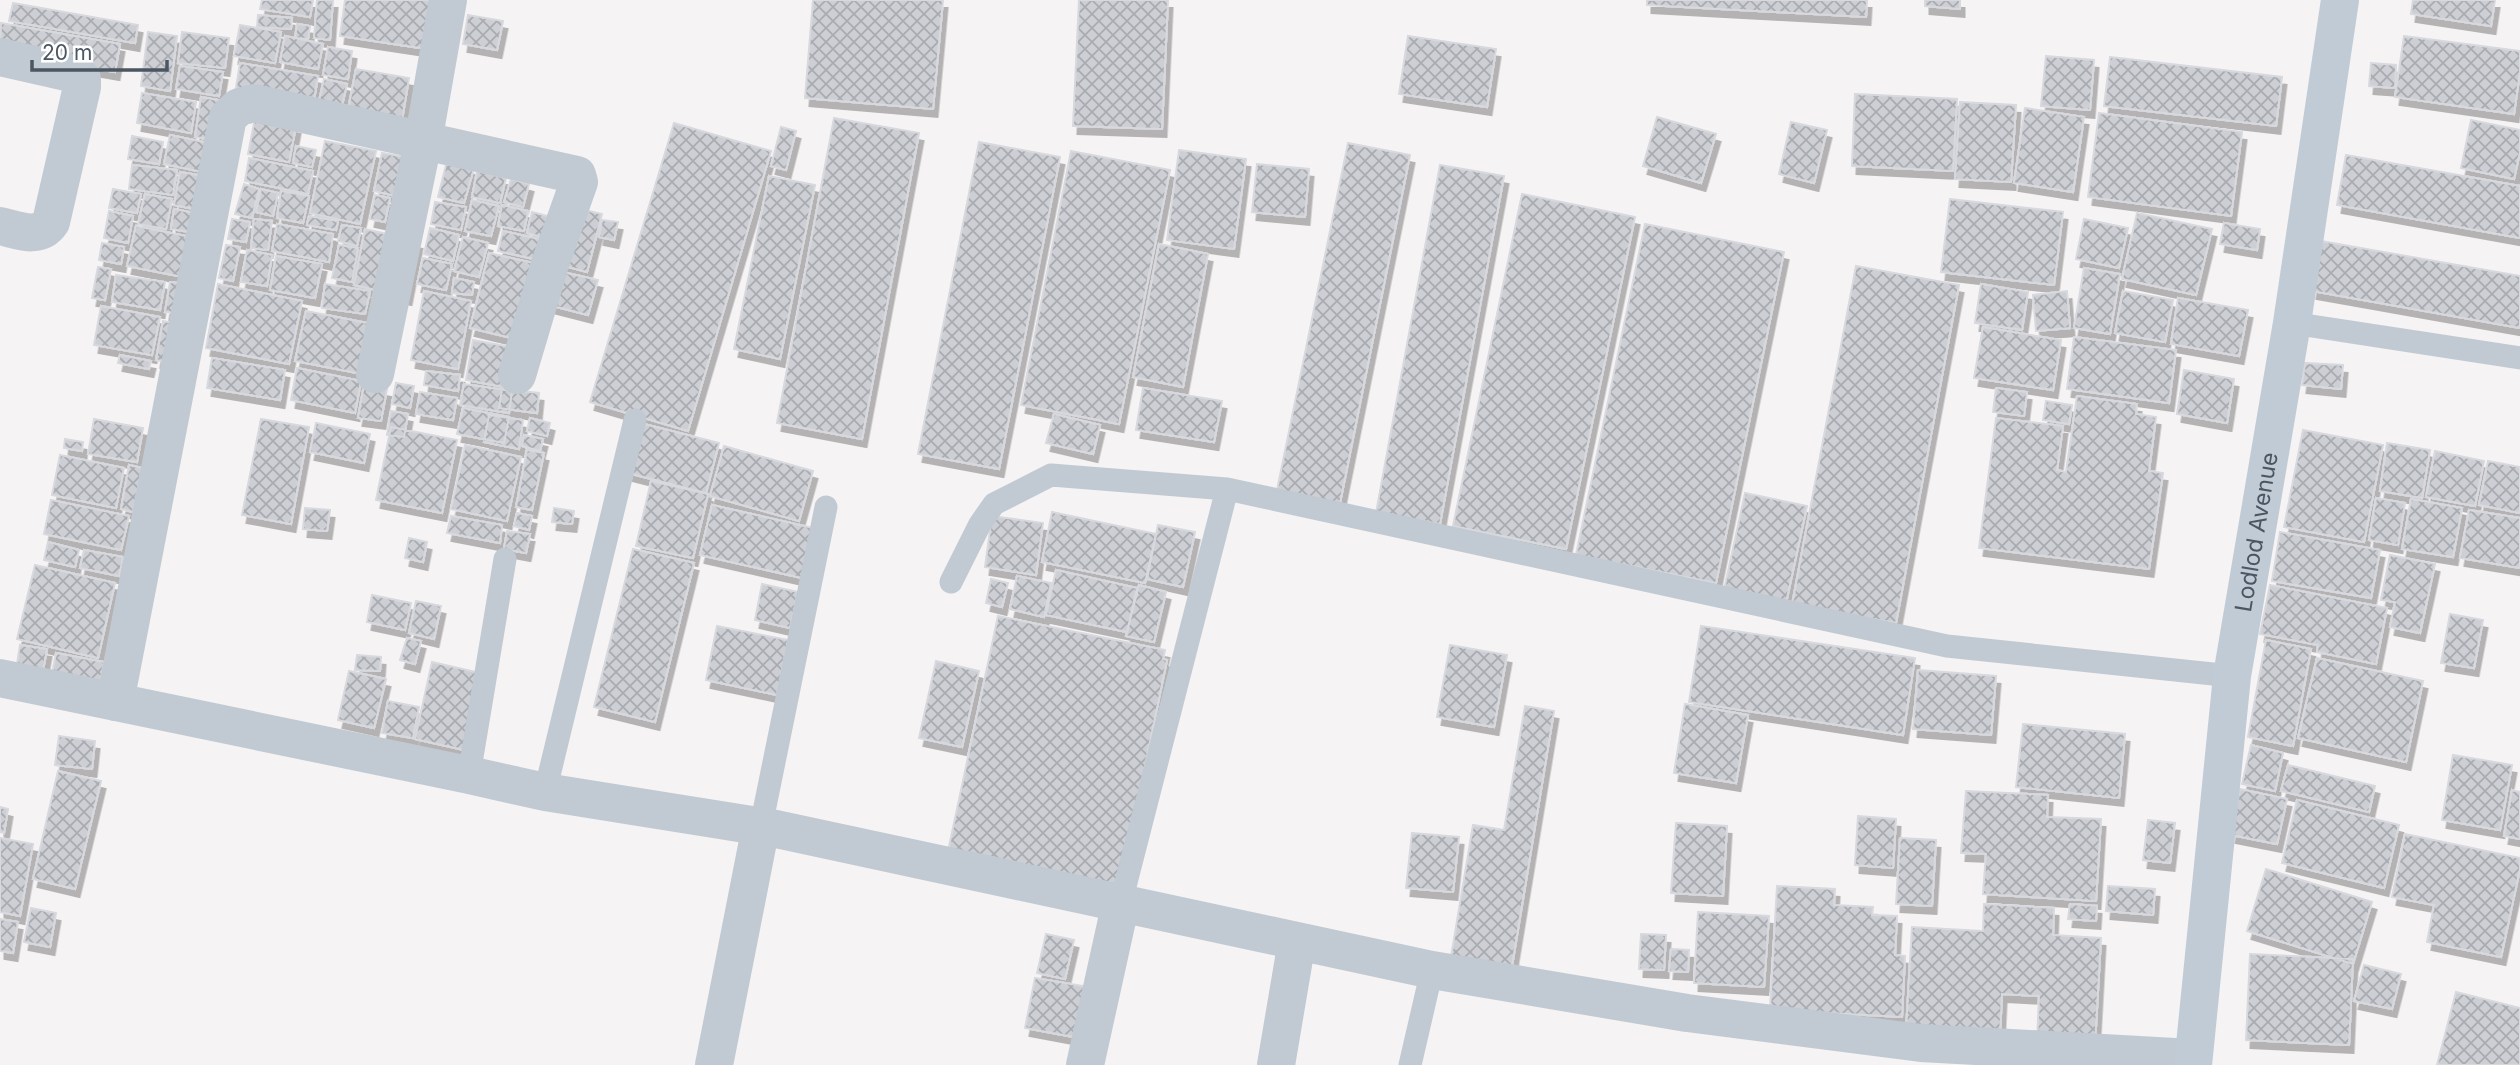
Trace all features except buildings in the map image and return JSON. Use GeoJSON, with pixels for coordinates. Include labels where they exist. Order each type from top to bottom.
{"type":"FeatureCollection","features":[{"type":"Feature","properties":{"kind":"main road","name":"Lodlod Avenue"},"geometry":{"type":"LineString","coordinates":[[2193,1061],[2232,676],[2292,323],[2340,0]]}},
{"type":"Feature","properties":{"kind":"street"},"geometry":{"type":"LineString","coordinates":[[375,374],[423,142],[448,0]]}},
{"type":"Feature","properties":{"kind":"street"},"geometry":{"type":"LineString","coordinates":[[0,57],[75,74],[82,79],[51,222],[38,234],[0,226]]}},
{"type":"Feature","properties":{"kind":"street"},"geometry":{"type":"LineString","coordinates":[[115,702],[228,117],[239,107],[254,103],[577,175],[579,182],[550,264],[517,375]]}},
{"type":"Feature","properties":{"kind":"street"},"geometry":{"type":"LineString","coordinates":[[0,678],[545,792],[761,826],[1432,970],[1687,1013],[1921,1043],[2193,1061]]}},
{"type":"Feature","properties":{"kind":"street"},"geometry":{"type":"LineString","coordinates":[[713,1065],[761,826]]}},
{"type":"Feature","properties":{"kind":"street"},"geometry":{"type":"LineString","coordinates":[[1085,1065],[1121,902]]}},
{"type":"Feature","properties":{"kind":"street"},"geometry":{"type":"LineString","coordinates":[[1276,1065],[1297,941]]}},
{"type":"Feature","properties":{"kind":"lane"},"geometry":{"type":"LineString","coordinates":[[2292,323],[2520,358]]}},
{"type":"Feature","properties":{"kind":"lane"},"geometry":{"type":"LineString","coordinates":[[545,792],[635,419]]}},
{"type":"Feature","properties":{"kind":"lane"},"geometry":{"type":"LineString","coordinates":[[951,582],[979,524],[994,504],[1051,475],[1227,489],[1947,646],[2232,676]]}},
{"type":"Feature","properties":{"kind":"lane"},"geometry":{"type":"LineString","coordinates":[[1121,902],[1227,489]]}},
{"type":"Feature","properties":{"kind":"lane"},"geometry":{"type":"LineString","coordinates":[[761,826],[826,507]]}},
{"type":"Feature","properties":{"kind":"lane"},"geometry":{"type":"LineString","coordinates":[[469,775],[505,559]]}},
{"type":"Feature","properties":{"kind":"lane"},"geometry":{"type":"LineString","coordinates":[[1410,1065],[1432,970]]}}]}
